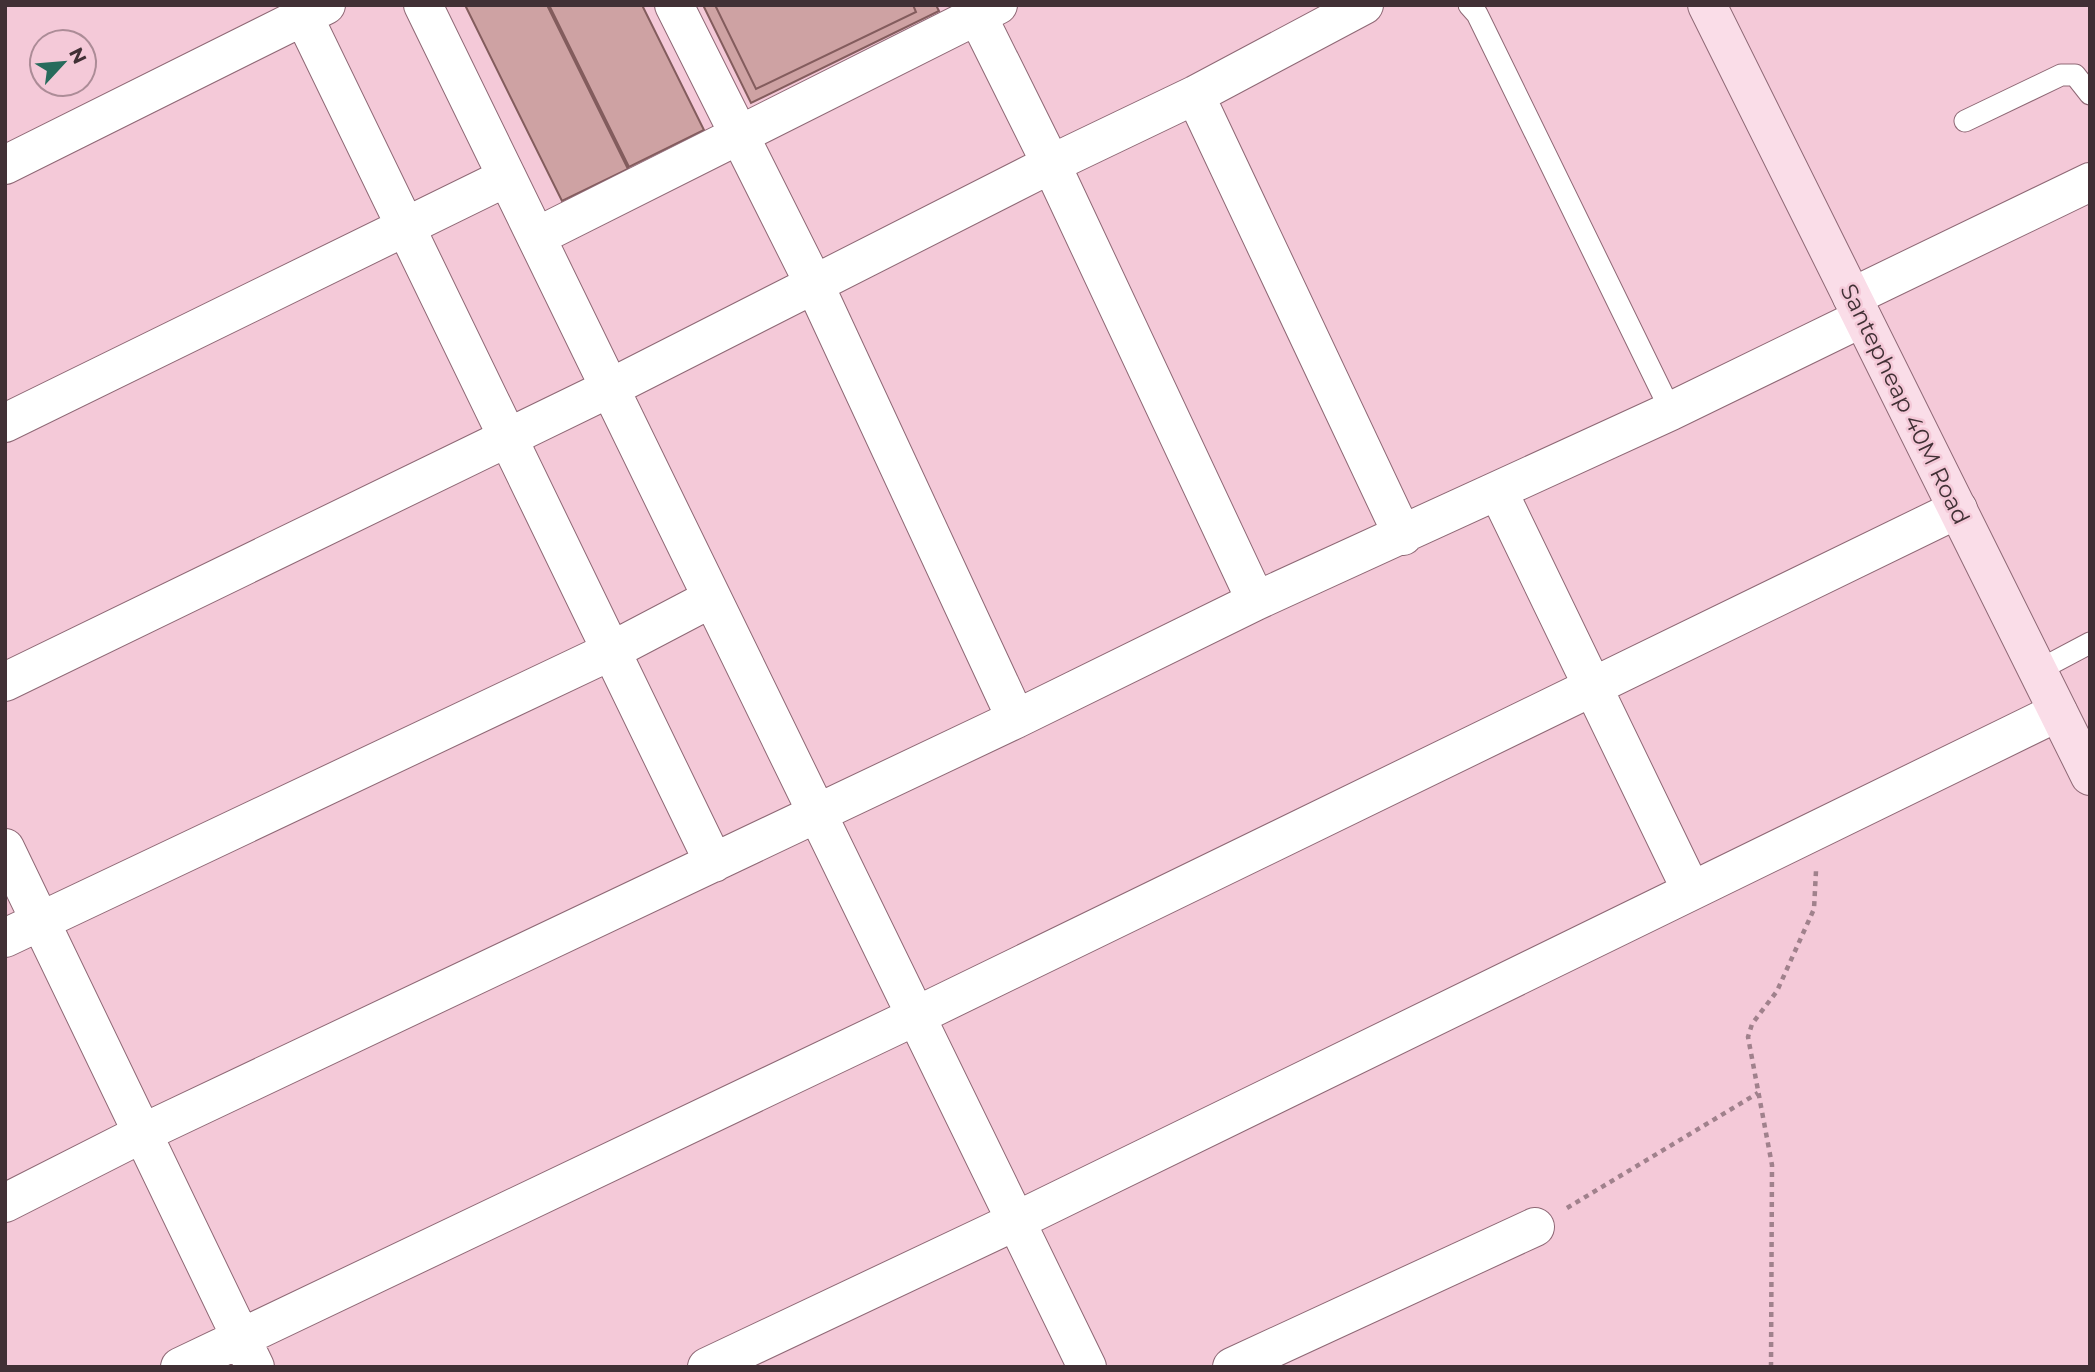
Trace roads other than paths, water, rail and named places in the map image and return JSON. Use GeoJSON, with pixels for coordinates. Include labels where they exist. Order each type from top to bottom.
{"type":"FeatureCollection","features":[{"type":"Feature","properties":{"kind":"main road","name":"Santepheap 40M Road"},"geometry":{"type":"LineString","coordinates":[[1714,18],[2090,776]]}},
{"type":"Feature","properties":{"kind":"street"},"geometry":{"type":"LineString","coordinates":[[423,5],[1087,1367]]}},
{"type":"Feature","properties":{"kind":"street"},"geometry":{"type":"LineString","coordinates":[[674,5],[815,286],[1016,719]]}},
{"type":"Feature","properties":{"kind":"street"},"geometry":{"type":"LineString","coordinates":[[5,682],[509,439],[1051,164],[1195,95],[1364,5]]}},
{"type":"Feature","properties":{"kind":"street"},"geometry":{"type":"LineString","coordinates":[[5,165],[309,9],[406,226],[714,863]]}},
{"type":"Feature","properties":{"kind":"street"},"geometry":{"type":"LineString","coordinates":[[537,237],[982,9],[1051,164],[1256,601]]}},
{"type":"Feature","properties":{"kind":"street"},"geometry":{"type":"LineString","coordinates":[[1195,95],[1403,536]]}},
{"type":"Feature","properties":{"kind":"street"},"geometry":{"type":"LineString","coordinates":[[5,423],[507,177]]}},
{"type":"Feature","properties":{"kind":"street"},"geometry":{"type":"LineString","coordinates":[[5,1203],[143,1133],[1016,719],[1256,601],[1671,411],[2090,182]]}},
{"type":"Feature","properties":{"kind":"street"},"geometry":{"type":"LineString","coordinates":[[1498,491],[1691,890]]}},
{"type":"Feature","properties":{"kind":"street"},"geometry":{"type":"LineString","coordinates":[[180,1367],[248,1352],[916,1016],[1593,689],[1958,509]]}},
{"type":"Feature","properties":{"kind":"street"},"geometry":{"type":"LineString","coordinates":[[5,938],[611,650],[712,598]]}},
{"type":"Feature","properties":{"kind":"street"},"geometry":{"type":"LineString","coordinates":[[707,1367],[1016,1221],[2058,712]]}},
{"type":"Feature","properties":{"kind":"street"},"geometry":{"type":"LineString","coordinates":[[5,848],[248,1352]]}},
{"type":"Feature","properties":{"kind":"street"},"geometry":{"type":"LineString","coordinates":[[1233,1367],[1535,1227]]}},
{"type":"Feature","properties":{"kind":"lane"},"geometry":{"type":"LineString","coordinates":[[1469,5],[1477,14],[1671,411]]}},
{"type":"Feature","properties":{"kind":"lane"},"geometry":{"type":"LineString","coordinates":[[1965,121],[2061,75],[2075,75],[2090,94]]}},
{"type":"Feature","properties":{"kind":"lane"},"geometry":{"type":"LineString","coordinates":[[2037,671],[2090,643]]}}]}
